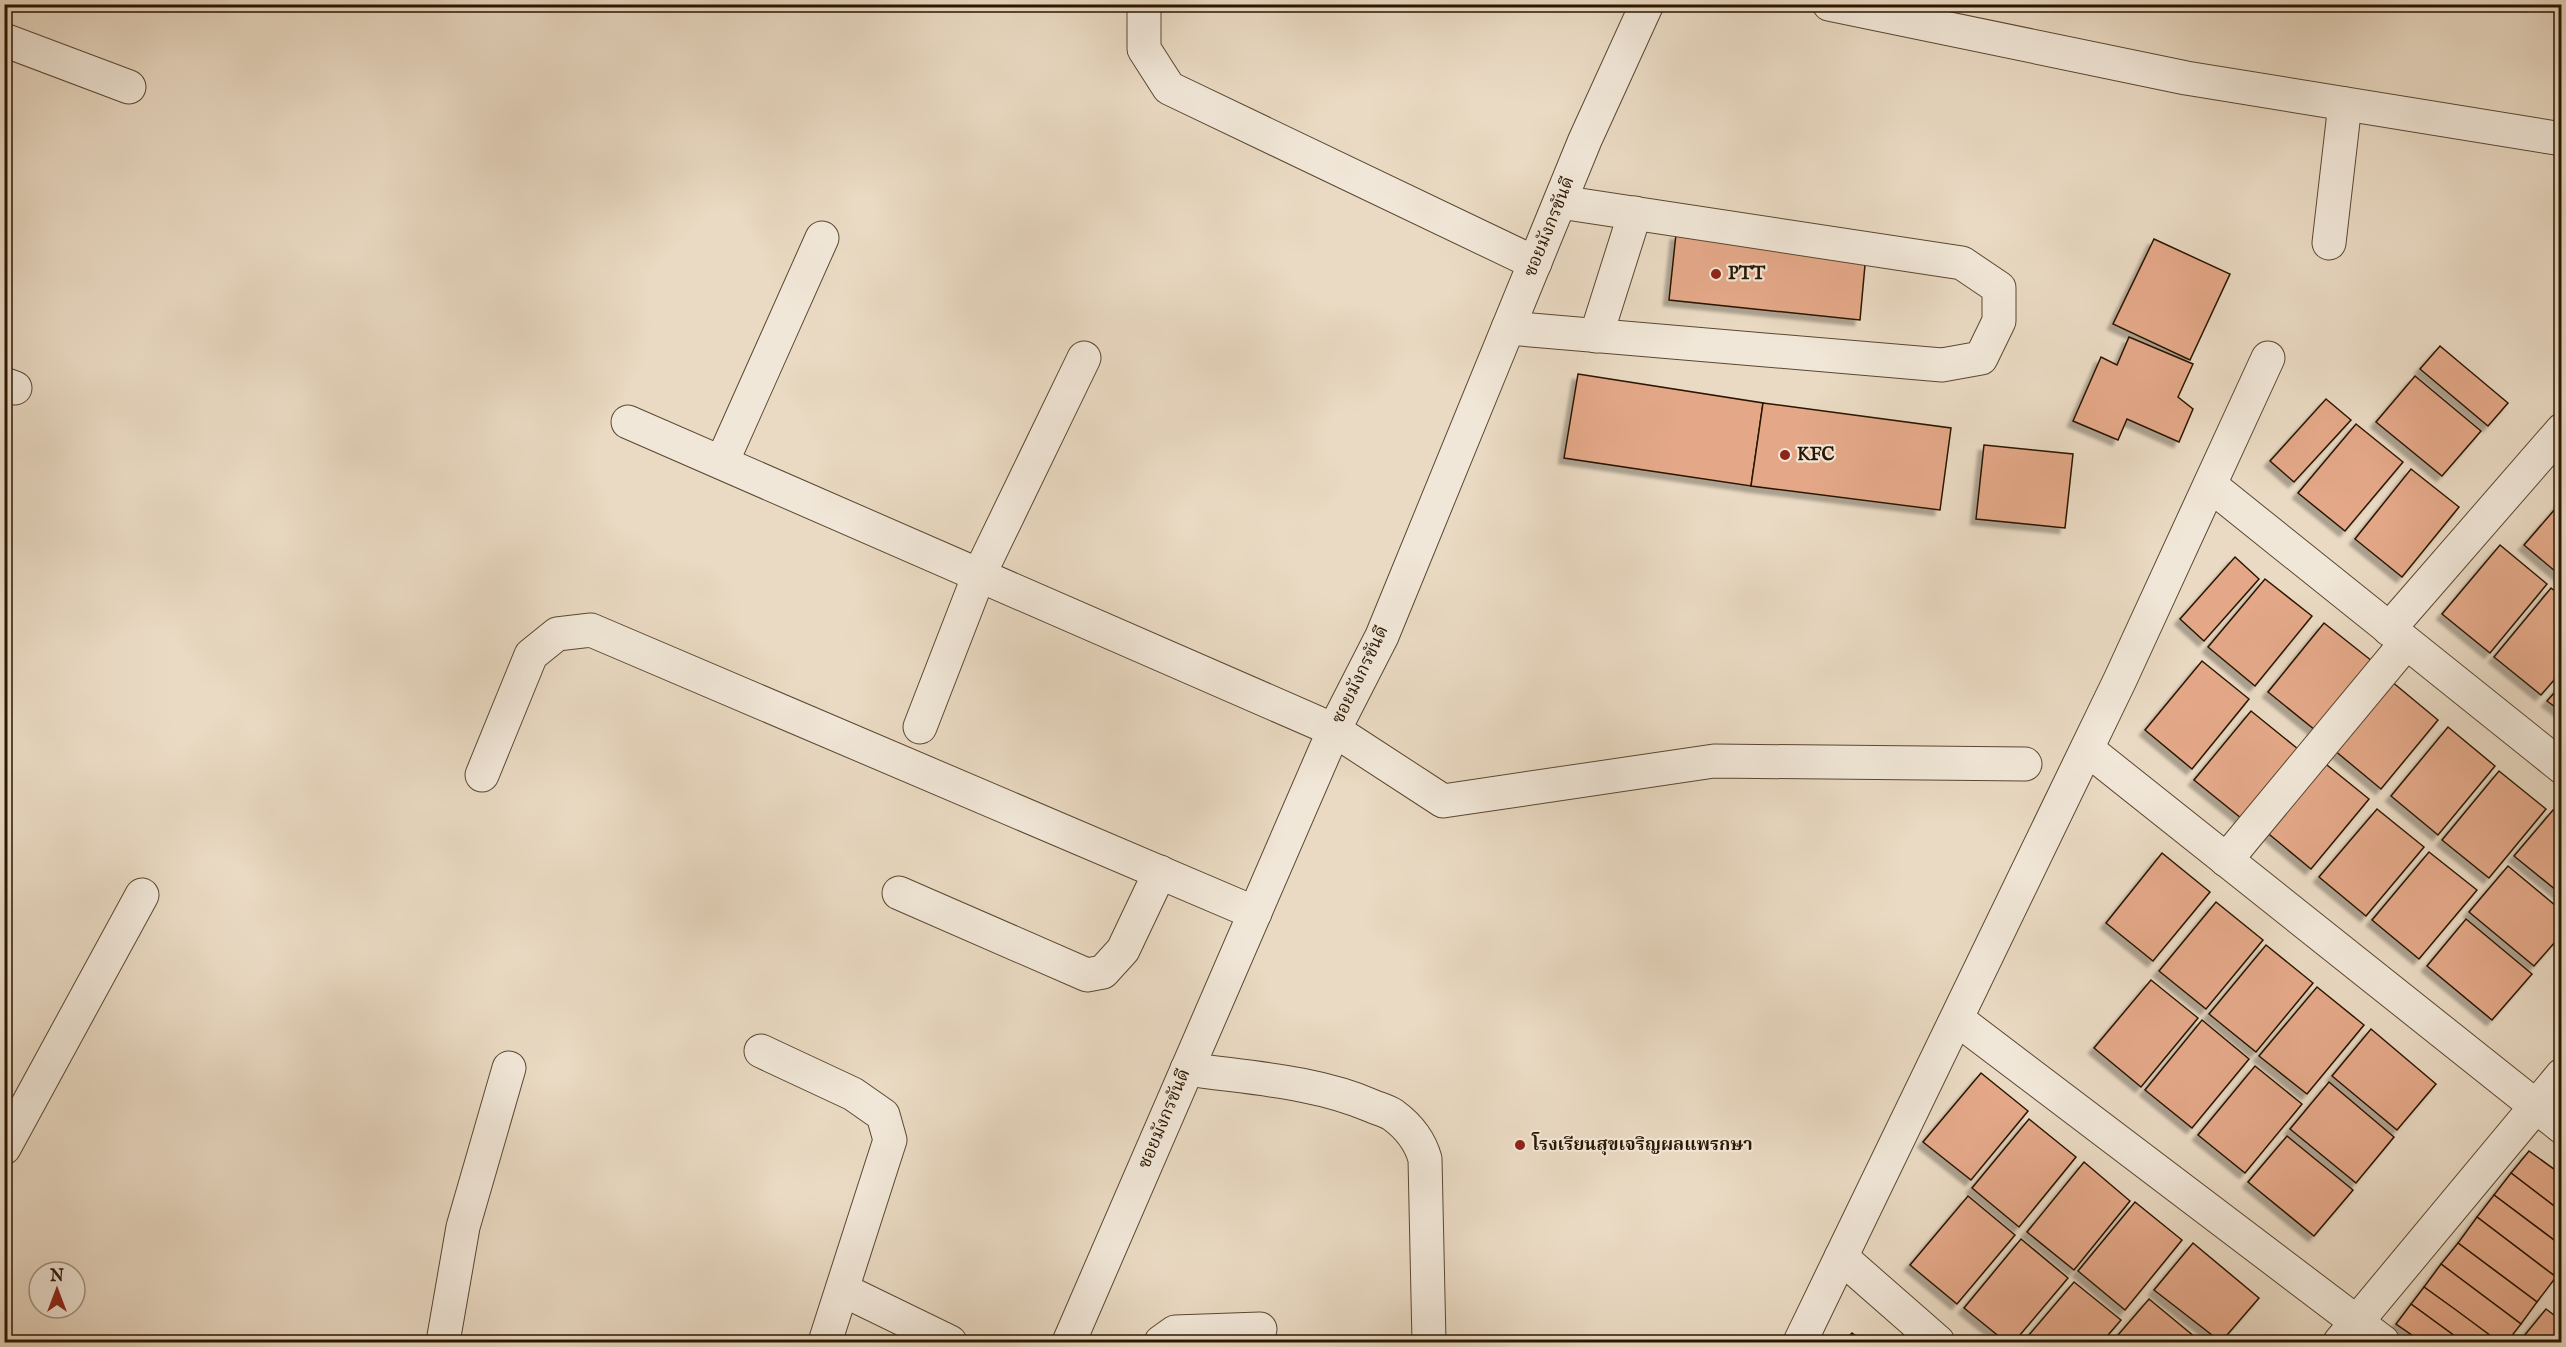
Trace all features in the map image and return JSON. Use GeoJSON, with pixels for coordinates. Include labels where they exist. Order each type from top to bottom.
{"type":"FeatureCollection","features":[{"type":"Feature","properties":{"kind":"street"},"geometry":{"type":"LineString","coordinates":[[1144,4],[1144,50],[1169,88],[1535,263]]}},
{"type":"Feature","properties":{"kind":"street","name":"ซอยมังกรขันดี"},"geometry":{"type":"LineString","coordinates":[[1069,1342],[1334,730],[1382,636],[1585,140],[1647,4]]}},
{"type":"Feature","properties":{"kind":"street"},"geometry":{"type":"LineString","coordinates":[[1829,4],[2186,78],[2562,139]]}},
{"type":"Feature","properties":{"kind":"street"},"geometry":{"type":"LineString","coordinates":[[4,39],[129,87]]}},
{"type":"Feature","properties":{"kind":"street"},"geometry":{"type":"LineString","coordinates":[[2329,243],[2345,104]]}},
{"type":"Feature","properties":{"kind":"street"},"geometry":{"type":"LineString","coordinates":[[1508,328],[1942,365],[1981,358],[1999,321],[1999,288],[1962,263],[1560,202]]}},
{"type":"Feature","properties":{"kind":"street"},"geometry":{"type":"LineString","coordinates":[[1596,336],[1635,213]]}},
{"type":"Feature","properties":{"kind":"street"},"geometry":{"type":"LineString","coordinates":[[722,462],[822,238]]}},
{"type":"Feature","properties":{"kind":"street"},"geometry":{"type":"LineString","coordinates":[[920,727],[979,575],[1084,358]]}},
{"type":"Feature","properties":{"kind":"street"},"geometry":{"type":"LineString","coordinates":[[1800,1342],[2087,749],[2268,358]]}},
{"type":"Feature","properties":{"kind":"street"},"geometry":{"type":"LineString","coordinates":[[628,422],[1334,730],[1443,801],[1714,761],[2025,764]]}},
{"type":"Feature","properties":{"kind":"street"},"geometry":{"type":"LineString","coordinates":[[2226,860],[2398,636],[2562,430]]}},
{"type":"Feature","properties":{"kind":"street"},"geometry":{"type":"LineString","coordinates":[[2210,485],[2562,767]]}},
{"type":"Feature","properties":{"kind":"street"},"geometry":{"type":"LineString","coordinates":[[482,775],[531,655],[558,634],[591,630],[1255,913]]}},
{"type":"Feature","properties":{"kind":"street"},"geometry":{"type":"LineString","coordinates":[[2087,749],[2562,1127]]}},
{"type":"Feature","properties":{"kind":"street"},"geometry":{"type":"LineString","coordinates":[[899,893],[1087,975],[1103,972],[1123,950],[1160,872]]}},
{"type":"Feature","properties":{"kind":"street"},"geometry":{"type":"LineString","coordinates":[[4,1148],[142,894]]}},
{"type":"Feature","properties":{"kind":"street"},"geometry":{"type":"LineString","coordinates":[[1957,1019],[2348,1332],[2383,1342]]}},
{"type":"Feature","properties":{"kind":"street"},"geometry":{"type":"LineString","coordinates":[[761,1051],[853,1094],[883,1115],[890,1140],[825,1342]]}},
{"type":"Feature","properties":{"kind":"street"},"geometry":{"type":"LineString","coordinates":[[443,1342],[463,1227],[509,1068]]}},
{"type":"Feature","properties":{"kind":"street"},"geometry":{"type":"LineString","coordinates":[[1186,1069],[1322,1089],[1353,1097],[1392,1114],[1410,1131],[1421,1146],[1425,1159],[1429,1342]]}},
{"type":"Feature","properties":{"kind":"street"},"geometry":{"type":"LineString","coordinates":[[2348,1332],[2562,1075]]}},
{"type":"Feature","properties":{"kind":"street"},"geometry":{"type":"LineString","coordinates":[[1841,1257],[1938,1342]]}},
{"type":"Feature","properties":{"kind":"street"},"geometry":{"type":"LineString","coordinates":[[843,1290],[950,1342]]}},
{"type":"Feature","properties":{"kind":"street"},"geometry":{"type":"LineString","coordinates":[[1161,1342],[1175,1332],[1260,1329]]}},
{"type":"Feature","properties":{"kind":"building"},"geometry":{"type":"Polygon","coordinates":[[[1676,234],[1866,254],[1860,320],[1669,300],[1676,234]]]}},
{"type":"Feature","properties":{"kind":"building"},"geometry":{"type":"Polygon","coordinates":[[[2154,239],[2230,274],[2190,360],[2113,324],[2154,239]]]}},
{"type":"Feature","properties":{"kind":"building"},"geometry":{"type":"Polygon","coordinates":[[[2129,337],[2193,364],[2178,397],[2193,409],[2179,442],[2127,419],[2118,440],[2073,421],[2101,357],[2117,365],[2129,337]]]}},
{"type":"Feature","properties":{"kind":"building"},"geometry":{"type":"Polygon","coordinates":[[[2440,346],[2508,403],[2488,426],[2420,369],[2440,346]]]}},
{"type":"Feature","properties":{"kind":"building"},"geometry":{"type":"Polygon","coordinates":[[[1578,374],[1763,403],[1751,486],[1564,458],[1578,374]]]}},
{"type":"Feature","properties":{"kind":"building"},"geometry":{"type":"Polygon","coordinates":[[[2415,376],[2481,431],[2442,476],[2376,422],[2415,376]]]}},
{"type":"Feature","properties":{"kind":"building"},"geometry":{"type":"Polygon","coordinates":[[[2326,399],[2351,420],[2294,482],[2270,461],[2326,399]]]}},
{"type":"Feature","properties":{"kind":"building"},"geometry":{"type":"Polygon","coordinates":[[[1763,403],[1951,428],[1940,510],[1751,486],[1763,403]]]}},
{"type":"Feature","properties":{"kind":"building"},"geometry":{"type":"Polygon","coordinates":[[[2356,424],[2403,462],[2345,531],[2298,493],[2356,424]]]}},
{"type":"Feature","properties":{"kind":"building"},"geometry":{"type":"Polygon","coordinates":[[[1984,445],[2073,454],[2065,528],[1976,519],[1984,445]]]}},
{"type":"Feature","properties":{"kind":"building"},"geometry":{"type":"Polygon","coordinates":[[[2411,469],[2459,507],[2402,577],[2355,539],[2411,469]]]}},
{"type":"Feature","properties":{"kind":"building"},"geometry":{"type":"Polygon","coordinates":[[[2562,501],[2562,577],[2524,545],[2562,501]]]}},
{"type":"Feature","properties":{"kind":"building"},"geometry":{"type":"Polygon","coordinates":[[[2500,545],[2547,584],[2490,653],[2442,614],[2500,545]]]}},
{"type":"Feature","properties":{"kind":"building"},"geometry":{"type":"Polygon","coordinates":[[[2235,557],[2259,579],[2204,641],[2180,619],[2235,557]]]}},
{"type":"Feature","properties":{"kind":"building"},"geometry":{"type":"Polygon","coordinates":[[[2265,579],[2312,616],[2255,686],[2208,647],[2265,579]]]}},
{"type":"Feature","properties":{"kind":"building"},"geometry":{"type":"Polygon","coordinates":[[[2551,588],[2562,597],[2562,671],[2541,695],[2494,657],[2551,588]]]}},
{"type":"Feature","properties":{"kind":"building"},"geometry":{"type":"Polygon","coordinates":[[[2324,623],[2372,661],[2315,730],[2268,692],[2324,623]]]}},
{"type":"Feature","properties":{"kind":"building"},"geometry":{"type":"Polygon","coordinates":[[[2202,661],[2249,699],[2192,769],[2145,730],[2202,661]]]}},
{"type":"Feature","properties":{"kind":"building"},"geometry":{"type":"Polygon","coordinates":[[[2391,681],[2438,720],[2381,789],[2334,750],[2391,681]]]}},
{"type":"Feature","properties":{"kind":"building"},"geometry":{"type":"Polygon","coordinates":[[[2562,684],[2562,712],[2547,701],[2562,684]]]}},
{"type":"Feature","properties":{"kind":"building"},"geometry":{"type":"Polygon","coordinates":[[[2251,711],[2298,749],[2241,818],[2194,780],[2251,711]]]}},
{"type":"Feature","properties":{"kind":"building"},"geometry":{"type":"Polygon","coordinates":[[[2448,727],[2495,766],[2438,835],[2391,796],[2448,727]]]}},
{"type":"Feature","properties":{"kind":"building"},"geometry":{"type":"Polygon","coordinates":[[[2322,761],[2369,799],[2311,869],[2264,830],[2322,761]]]}},
{"type":"Feature","properties":{"kind":"building"},"geometry":{"type":"Polygon","coordinates":[[[2499,771],[2546,809],[2489,878],[2442,840],[2499,771]]]}},
{"type":"Feature","properties":{"kind":"building"},"geometry":{"type":"Polygon","coordinates":[[[2377,809],[2424,847],[2366,916],[2319,877],[2377,809]]]}},
{"type":"Feature","properties":{"kind":"building"},"geometry":{"type":"Polygon","coordinates":[[[2553,810],[2562,817],[2562,895],[2514,856],[2553,810]]]}},
{"type":"Feature","properties":{"kind":"building"},"geometry":{"type":"Polygon","coordinates":[[[2429,852],[2477,890],[2419,959],[2372,920],[2429,852]]]}},
{"type":"Feature","properties":{"kind":"building"},"geometry":{"type":"Polygon","coordinates":[[[2162,853],[2210,892],[2153,961],[2106,923],[2162,853]]]}},
{"type":"Feature","properties":{"kind":"building"},"geometry":{"type":"Polygon","coordinates":[[[2508,866],[2562,911],[2562,934],[2534,966],[2469,912],[2508,866]]]}},
{"type":"Feature","properties":{"kind":"building"},"geometry":{"type":"Polygon","coordinates":[[[2216,902],[2263,940],[2206,1009],[2159,971],[2216,902]]]}},
{"type":"Feature","properties":{"kind":"building"},"geometry":{"type":"Polygon","coordinates":[[[2466,919],[2532,974],[2492,1020],[2427,966],[2466,919]]]}},
{"type":"Feature","properties":{"kind":"building"},"geometry":{"type":"Polygon","coordinates":[[[2266,945],[2313,983],[2256,1052],[2209,1014],[2266,945]]]}},
{"type":"Feature","properties":{"kind":"building"},"geometry":{"type":"Polygon","coordinates":[[[2151,980],[2198,1018],[2141,1087],[2094,1048],[2151,980]]]}},
{"type":"Feature","properties":{"kind":"building"},"geometry":{"type":"Polygon","coordinates":[[[2317,987],[2364,1025],[2307,1094],[2259,1056],[2317,987]]]}},
{"type":"Feature","properties":{"kind":"building"},"geometry":{"type":"Polygon","coordinates":[[[2202,1020],[2249,1059],[2192,1128],[2145,1090],[2202,1020]]]}},
{"type":"Feature","properties":{"kind":"building"},"geometry":{"type":"Polygon","coordinates":[[[2371,1029],[2436,1084],[2397,1130],[2332,1076],[2371,1029]]]}},
{"type":"Feature","properties":{"kind":"building"},"geometry":{"type":"Polygon","coordinates":[[[2255,1066],[2302,1104],[2245,1173],[2198,1135],[2255,1066]]]}},
{"type":"Feature","properties":{"kind":"building"},"geometry":{"type":"Polygon","coordinates":[[[1981,1073],[2028,1111],[1971,1180],[1923,1142],[1981,1073]]]}},
{"type":"Feature","properties":{"kind":"building"},"geometry":{"type":"Polygon","coordinates":[[[2329,1082],[2394,1137],[2356,1183],[2290,1129],[2329,1082]]]}},
{"type":"Feature","properties":{"kind":"building"},"geometry":{"type":"Polygon","coordinates":[[[2029,1119],[2076,1157],[2019,1227],[1972,1188],[2029,1119]]]}},
{"type":"Feature","properties":{"kind":"building"},"geometry":{"type":"Polygon","coordinates":[[[2287,1136],[2353,1190],[2314,1236],[2248,1182],[2287,1136]]]}},
{"type":"Feature","properties":{"kind":"building"},"geometry":{"type":"Polygon","coordinates":[[[2529,1151],[2562,1175],[2562,1212],[2511,1173],[2529,1151]]]}},
{"type":"Feature","properties":{"kind":"building"},"geometry":{"type":"Polygon","coordinates":[[[2084,1162],[2130,1201],[2074,1270],[2027,1232],[2084,1162]]]}},
{"type":"Feature","properties":{"kind":"building"},"geometry":{"type":"Polygon","coordinates":[[[2511,1173],[2562,1212],[2562,1246],[2494,1195],[2511,1173]]]}},
{"type":"Feature","properties":{"kind":"building"},"geometry":{"type":"Polygon","coordinates":[[[2494,1195],[2562,1246],[2562,1270],[2556,1277],[2477,1217],[2494,1195]]]}},
{"type":"Feature","properties":{"kind":"building"},"geometry":{"type":"Polygon","coordinates":[[[1968,1196],[2015,1235],[1957,1304],[1910,1265],[1968,1196]]]}},
{"type":"Feature","properties":{"kind":"building"},"geometry":{"type":"Polygon","coordinates":[[[2135,1202],[2182,1240],[2125,1310],[2078,1271],[2135,1202]]]}},
{"type":"Feature","properties":{"kind":"building"},"geometry":{"type":"Polygon","coordinates":[[[2477,1217],[2556,1277],[2537,1302],[2458,1243],[2477,1217]]]}},
{"type":"Feature","properties":{"kind":"building"},"geometry":{"type":"Polygon","coordinates":[[[2021,1239],[2068,1278],[2014,1342],[2006,1342],[1964,1308],[2021,1239]]]}},
{"type":"Feature","properties":{"kind":"building"},"geometry":{"type":"Polygon","coordinates":[[[2193,1243],[2259,1298],[2221,1342],[2154,1290],[2193,1243]]]}},
{"type":"Feature","properties":{"kind":"building"},"geometry":{"type":"Polygon","coordinates":[[[2458,1243],[2537,1302],[2521,1324],[2441,1264],[2458,1243]]]}},
{"type":"Feature","properties":{"kind":"building"},"geometry":{"type":"Polygon","coordinates":[[[2441,1264],[2521,1324],[2507,1342],[2499,1342],[2424,1287],[2441,1264]]]}},
{"type":"Feature","properties":{"kind":"building"},"geometry":{"type":"Polygon","coordinates":[[[2074,1282],[2121,1320],[2102,1342],[2023,1342],[2074,1282]]]}},
{"type":"Feature","properties":{"kind":"building"},"geometry":{"type":"Polygon","coordinates":[[[2424,1287],[2499,1342],[2463,1342],[2411,1304],[2424,1287]]]}},
{"type":"Feature","properties":{"kind":"building"},"geometry":{"type":"Polygon","coordinates":[[[2149,1299],[2201,1342],[2112,1342],[2149,1299]]]}},
{"type":"Feature","properties":{"kind":"building"},"geometry":{"type":"Polygon","coordinates":[[[2411,1304],[2463,1342],[2422,1342],[2396,1324],[2411,1304]]]}},
{"type":"Feature","properties":{"kind":"building"},"geometry":{"type":"Polygon","coordinates":[[[2546,1309],[2562,1321],[2562,1330],[2552,1342],[2519,1342],[2546,1309]]]}},
{"type":"Feature","properties":{"kind":"building"},"geometry":{"type":"Polygon","coordinates":[[[2562,1330],[2562,1342],[2552,1342],[2562,1330]]]}},
{"type":"Feature","properties":{"kind":"building"},"geometry":{"type":"Polygon","coordinates":[[[1852,1333],[1864,1342],[1844,1342],[1852,1333]]]}},
{"type":"Feature","properties":{"kind":"place","name":"PTT"},"geometry":{"type":"Point","coordinates":[1716,274]}},
{"type":"Feature","properties":{"kind":"place","name":"KFC"},"geometry":{"type":"Point","coordinates":[1785,455]}},
{"type":"Feature","properties":{"kind":"place","name":"โรงเรียนสุขเจริญผลแพรกษา"},"geometry":{"type":"Point","coordinates":[1520,1145]}}]}
